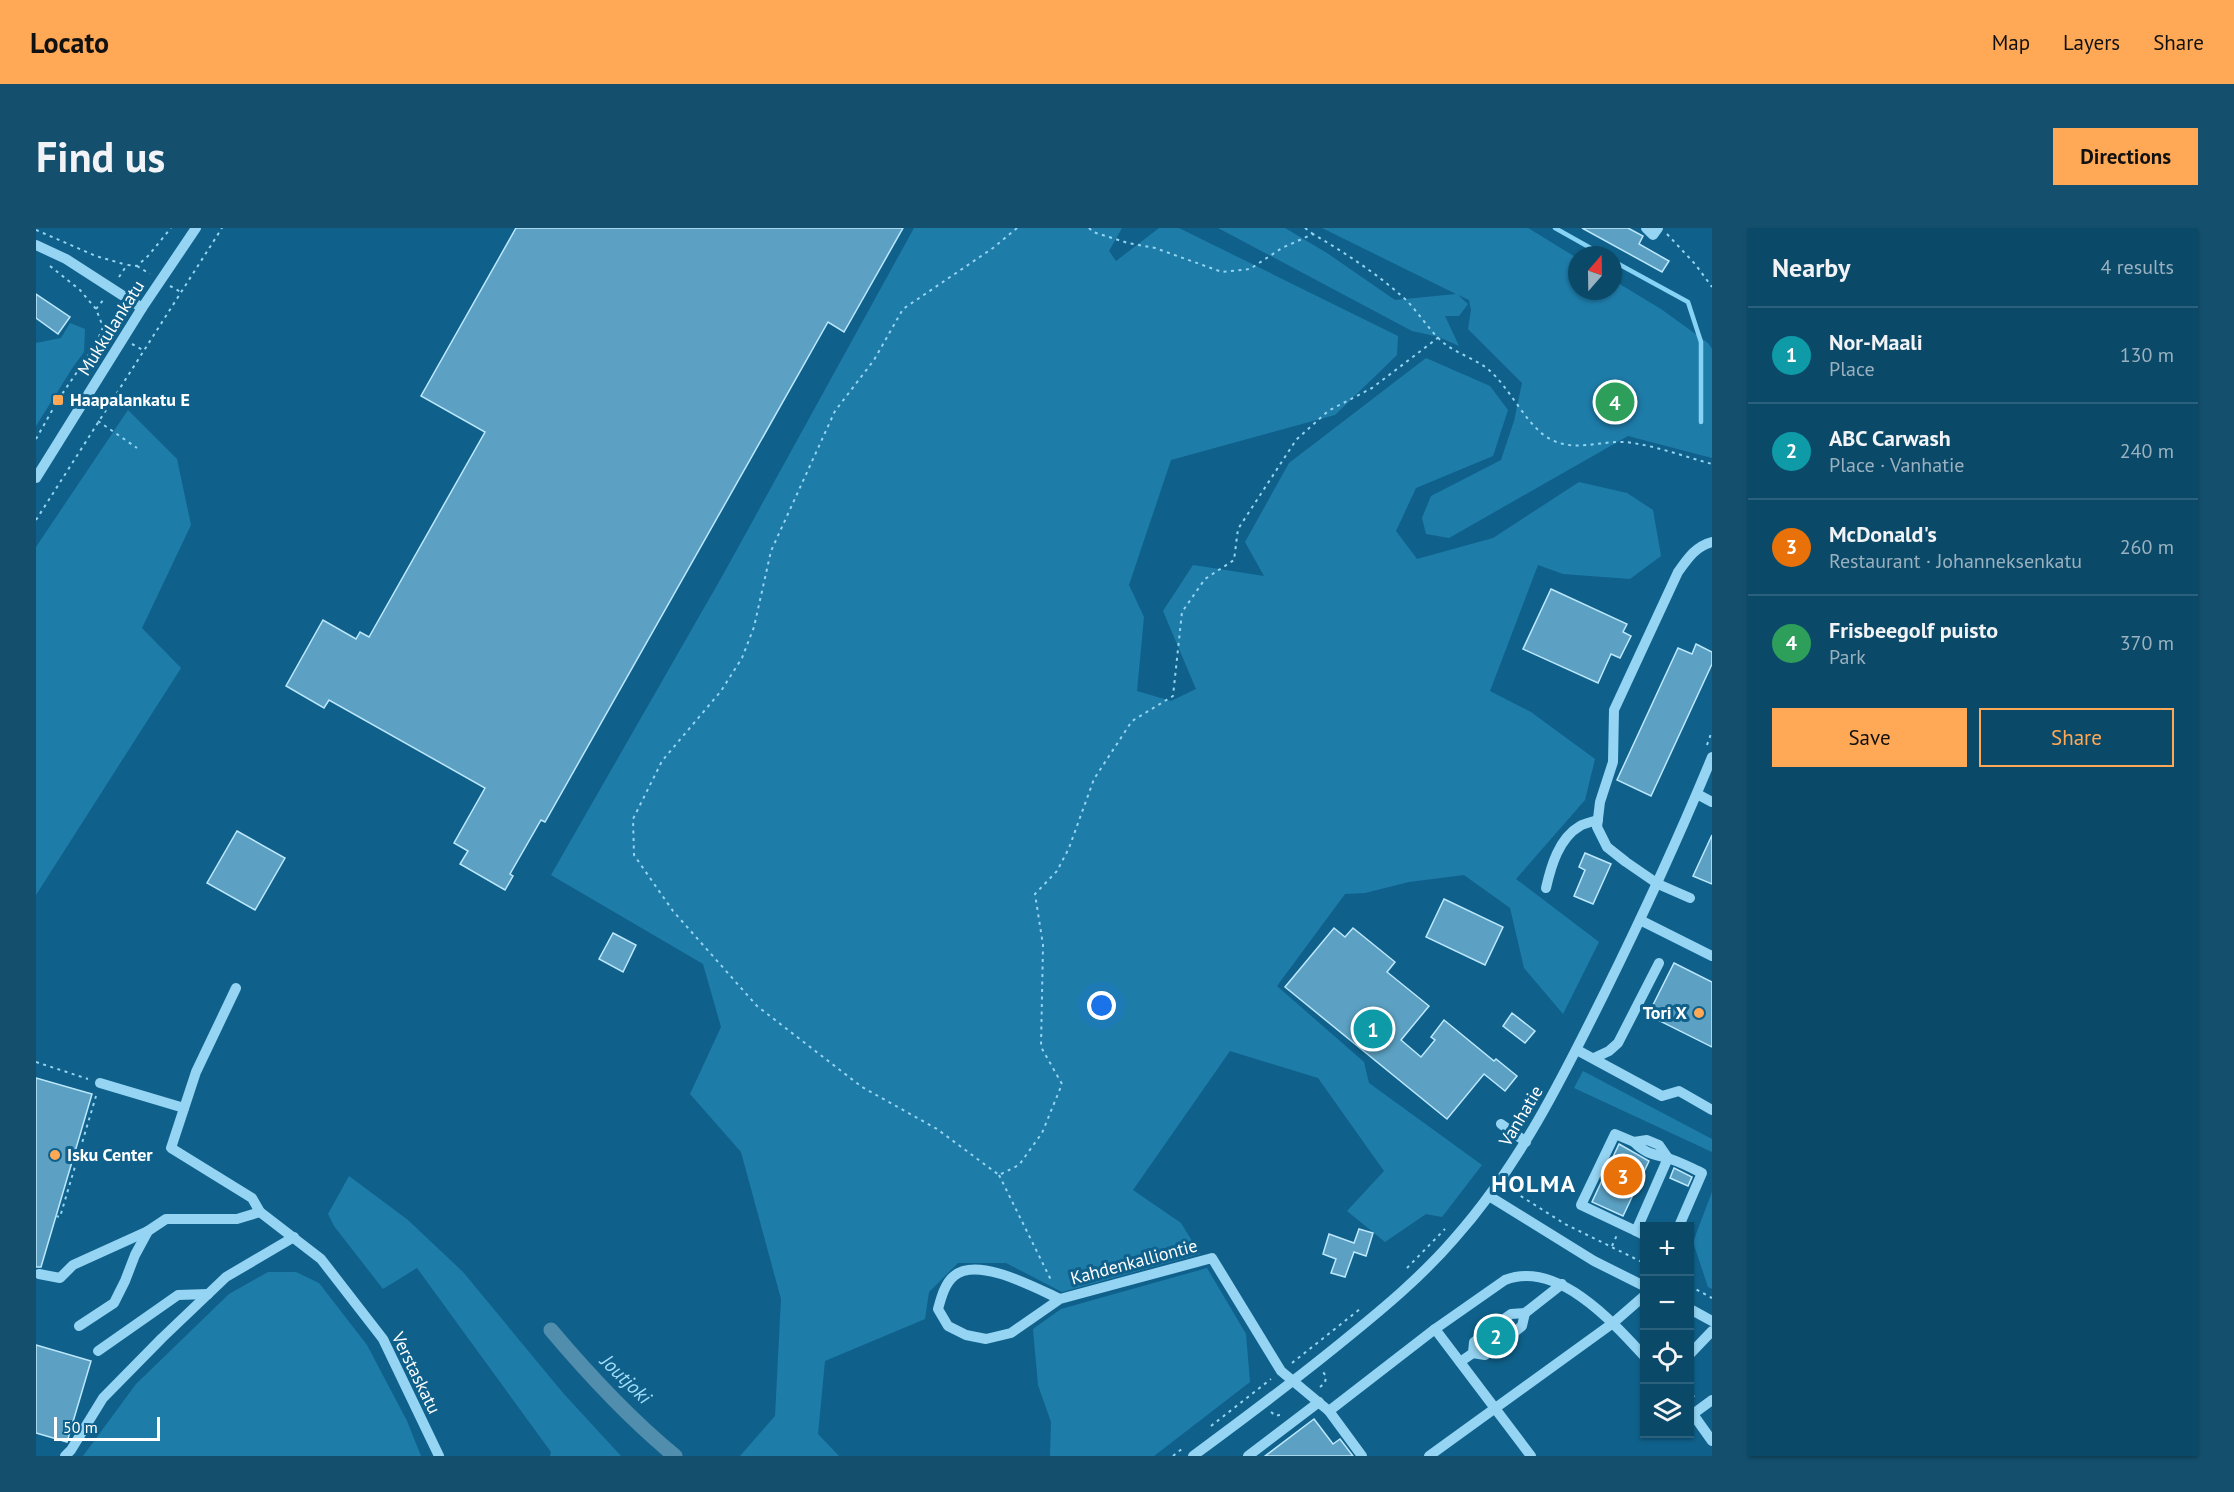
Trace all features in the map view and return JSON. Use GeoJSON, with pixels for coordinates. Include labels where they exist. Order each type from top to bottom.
{"type":"FeatureCollection","features":[{"type":"Feature","properties":{"kind":"street","name":"Mukkulankatu"},"geometry":{"type":"LineString","coordinates":[[36,478],[142,308],[196,228]]}},
{"type":"Feature","properties":{"kind":"street"},"geometry":{"type":"LineString","coordinates":[[1646,228],[1653,235],[1658,228]]}},
{"type":"Feature","properties":{"kind":"street"},"geometry":{"type":"LineString","coordinates":[[36,245],[66,259],[142,308]]}},
{"type":"Feature","properties":{"kind":"street"},"geometry":{"type":"LineString","coordinates":[[1690,898],[1658,884],[1607,847],[1598,827],[1598,820],[1600,802],[1613,762],[1614,710],[1678,572],[1690,555],[1701,545],[1712,542]]}},
{"type":"Feature","properties":{"kind":"street","name":"Vanhatie"},"geometry":{"type":"LineString","coordinates":[[1193,1456],[1293,1382],[1404,1292],[1454,1239],[1499,1182],[1526,1142],[1577,1050],[1658,884],[1696,794],[1708,755]]}},
{"type":"Feature","properties":{"kind":"street"},"geometry":{"type":"LineString","coordinates":[[1696,794],[1712,802]]}},
{"type":"Feature","properties":{"kind":"street"},"geometry":{"type":"LineString","coordinates":[[1546,888],[1551,867],[1564,841],[1579,826],[1598,820]]}},
{"type":"Feature","properties":{"kind":"street"},"geometry":{"type":"LineString","coordinates":[[1640,920],[1712,956]]}},
{"type":"Feature","properties":{"kind":"street"},"geometry":{"type":"LineString","coordinates":[[1594,1058],[1609,1051],[1618,1043],[1659,963]]}},
{"type":"Feature","properties":{"kind":"street"},"geometry":{"type":"LineString","coordinates":[[100,1083],[184,1108],[196,1072],[236,988]]}},
{"type":"Feature","properties":{"kind":"street"},"geometry":{"type":"LineString","coordinates":[[1577,1050],[1662,1096],[1679,1091],[1712,1110]]}},
{"type":"Feature","properties":{"kind":"street","name":"Verstaskatu"},"geometry":{"type":"LineString","coordinates":[[184,1108],[171,1148],[252,1198],[260,1212],[321,1259],[382,1339],[439,1456]]}},
{"type":"Feature","properties":{"kind":"street"},"geometry":{"type":"LineString","coordinates":[[1501,1124],[1526,1142]]}},
{"type":"Feature","properties":{"kind":"street"},"geometry":{"type":"LineString","coordinates":[[1640,1233],[1581,1205],[1616,1134],[1634,1142],[1647,1140],[1659,1145],[1668,1158],[1702,1173],[1681,1222]]}},
{"type":"Feature","properties":{"kind":"street"},"geometry":{"type":"LineString","coordinates":[[1644,1222],[1668,1158]]}},
{"type":"Feature","properties":{"kind":"street"},"geometry":{"type":"LineString","coordinates":[[1488,1196],[1594,1261],[1640,1284]]}},
{"type":"Feature","properties":{"kind":"street"},"geometry":{"type":"LineString","coordinates":[[39,1274],[60,1278],[73,1265],[148,1231],[166,1219],[237,1219],[260,1212]]}},
{"type":"Feature","properties":{"kind":"street"},"geometry":{"type":"LineString","coordinates":[[79,1326],[114,1303],[148,1231]]}},
{"type":"Feature","properties":{"kind":"street"},"geometry":{"type":"LineString","coordinates":[[65,1456],[103,1398],[208,1294],[226,1277],[294,1237]]}},
{"type":"Feature","properties":{"kind":"street","name":"Kahdenkalliontie"},"geometry":{"type":"LineString","coordinates":[[1060,1299],[994,1272],[968,1268],[953,1276],[943,1292],[938,1309],[948,1326],[966,1335],[986,1339],[1011,1333],[1060,1299],[1212,1258],[1281,1371],[1329,1411],[1362,1456]]}},
{"type":"Feature","properties":{"kind":"street"},"geometry":{"type":"LineString","coordinates":[[1329,1411],[1435,1329],[1505,1280],[1518,1275],[1532,1275],[1562,1284],[1613,1323],[1640,1352]]}},
{"type":"Feature","properties":{"kind":"street"},"geometry":{"type":"LineString","coordinates":[[1501,1321],[1511,1314],[1525,1313],[1562,1284]]}},
{"type":"Feature","properties":{"kind":"street"},"geometry":{"type":"LineString","coordinates":[[98,1351],[178,1295],[208,1294]]}},
{"type":"Feature","properties":{"kind":"street"},"geometry":{"type":"LineString","coordinates":[[1428,1456],[1613,1323],[1640,1299]]}},
{"type":"Feature","properties":{"kind":"street"},"geometry":{"type":"LineString","coordinates":[[1694,1312],[1712,1321]]}},
{"type":"Feature","properties":{"kind":"street"},"geometry":{"type":"LineString","coordinates":[[1512,1334],[1522,1326],[1525,1313]]}},
{"type":"Feature","properties":{"kind":"street"},"geometry":{"type":"LineString","coordinates":[[1435,1329],[1531,1456]]}},
{"type":"Feature","properties":{"kind":"street"},"geometry":{"type":"LineString","coordinates":[[1694,1349],[1712,1331]]}},
{"type":"Feature","properties":{"kind":"street"},"geometry":{"type":"LineString","coordinates":[[1473,1353],[1474,1342],[1481,1337]]}},
{"type":"Feature","properties":{"kind":"street"},"geometry":{"type":"LineString","coordinates":[[1460,1362],[1473,1353],[1485,1355],[1492,1350]]}},
{"type":"Feature","properties":{"kind":"street"},"geometry":{"type":"LineString","coordinates":[[1694,1410],[1712,1401]]}},
{"type":"Feature","properties":{"kind":"street"},"geometry":{"type":"LineString","coordinates":[[1248,1456],[1319,1402]]}},
{"type":"Feature","properties":{"kind":"street"},"geometry":{"type":"LineString","coordinates":[[1694,1416],[1712,1441]]}},
{"type":"Feature","properties":{"kind":"path"},"geometry":{"type":"LineString","coordinates":[[36,230],[96,256],[136,266],[148,256],[171,228]]}},
{"type":"Feature","properties":{"kind":"path"},"geometry":{"type":"LineString","coordinates":[[36,520],[222,228]]}},
{"type":"Feature","properties":{"kind":"path"},"geometry":{"type":"LineString","coordinates":[[1017,228],[993,248],[903,309],[874,360],[835,411],[771,551],[754,627],[742,658],[721,691],[662,761],[633,819],[634,855],[673,911],[757,1006],[862,1086],[937,1128],[999,1174],[1060,1299]]}},
{"type":"Feature","properties":{"kind":"path"},"geometry":{"type":"LineString","coordinates":[[1089,228],[1093,232],[1128,243],[1155,248],[1222,272],[1250,269],[1282,248],[1313,234]]}},
{"type":"Feature","properties":{"kind":"path"},"geometry":{"type":"LineString","coordinates":[[1305,228],[1385,283],[1406,301],[1446,344],[1488,369],[1515,398],[1538,432],[1559,444],[1573,446],[1632,442],[1712,464]]}},
{"type":"Feature","properties":{"kind":"path"},"geometry":{"type":"LineString","coordinates":[[1674,242],[1695,264],[1712,287]]}},
{"type":"Feature","properties":{"kind":"path"},"geometry":{"type":"LineString","coordinates":[[48,265],[80,290],[96,309],[103,327],[143,350]]}},
{"type":"Feature","properties":{"kind":"path"},"geometry":{"type":"LineString","coordinates":[[96,309],[127,265]]}},
{"type":"Feature","properties":{"kind":"path"},"geometry":{"type":"LineString","coordinates":[[36,439],[58,400],[96,344],[103,327]]}},
{"type":"Feature","properties":{"kind":"path"},"geometry":{"type":"LineString","coordinates":[[999,1174],[1019,1165],[1042,1133],[1062,1084],[1041,1047],[1043,945],[1035,894],[1057,871],[1069,848],[1094,780],[1132,721],[1173,696],[1182,612],[1205,579],[1234,560],[1238,529],[1296,440],[1328,411],[1372,388],[1439,337]]}},
{"type":"Feature","properties":{"kind":"path"},"geometry":{"type":"LineString","coordinates":[[98,421],[137,448]]}},
{"type":"Feature","properties":{"kind":"path"},"geometry":{"type":"LineString","coordinates":[[1708,755],[1712,731]]}},
{"type":"Feature","properties":{"kind":"path"},"geometry":{"type":"LineString","coordinates":[[36,1062],[100,1083],[60,1217],[56,1216]]}},
{"type":"Feature","properties":{"kind":"path"},"geometry":{"type":"LineString","coordinates":[[1499,1182],[1565,1224],[1640,1261]]}},
{"type":"Feature","properties":{"kind":"path"},"geometry":{"type":"LineString","coordinates":[[1407,1269],[1446,1227]]}},
{"type":"Feature","properties":{"kind":"path"},"geometry":{"type":"LineString","coordinates":[[1694,1289],[1712,1298]]}},
{"type":"Feature","properties":{"kind":"path"},"geometry":{"type":"LineString","coordinates":[[1209,1428],[1363,1307]]}},
{"type":"Feature","properties":{"kind":"path"},"geometry":{"type":"LineString","coordinates":[[1173,1456],[1191,1442]]}},
{"type":"Feature","properties":{"kind":"shaded area"},"geometry":{"type":"Polygon","coordinates":[[[914,228],[1122,228],[1109,251],[1116,261],[1159,228],[1179,228],[1398,336],[1397,355],[1335,415],[1171,460],[1129,585],[1144,617],[1137,691],[1171,701],[1196,689],[1163,611],[1193,565],[1264,576],[1245,542],[1289,463],[1426,358],[1490,386],[1508,410],[1493,456],[1416,488],[1396,531],[1417,559],[1493,538],[1579,482],[1627,493],[1653,510],[1661,556],[1630,579],[1563,574],[1538,565],[1490,691],[1531,712],[1595,759],[1585,800],[1516,879],[1599,942],[1563,1014],[1524,968],[1510,908],[1464,875],[1409,882],[1365,893],[1345,894],[1277,986],[1364,1062],[1369,1083],[1482,1165],[1442,1217],[1426,1214],[1385,1242],[1347,1211],[1384,1171],[1318,1078],[1230,1051],[1133,1190],[1181,1223],[1200,1254],[1062,1292],[1006,1263],[958,1263],[929,1292],[925,1319],[825,1361],[818,1434],[839,1456],[740,1456],[775,1416],[781,1299],[741,1152],[690,1094],[721,1027],[703,964],[551,875],[724,573],[914,228]]]}},
{"type":"Feature","properties":{"kind":"shaded area"},"geometry":{"type":"Polygon","coordinates":[[[1218,228],[1285,228],[1327,253],[1395,300],[1456,294],[1322,228],[1528,228],[1568,252],[1568,300],[1622,300],[1622,285],[1661,309],[1708,343],[1712,349],[1712,458],[1628,436],[1449,538],[1426,534],[1422,518],[1431,496],[1501,460],[1514,421],[1522,383],[1468,329],[1471,310],[1469,300],[1458,295],[1468,304],[1459,316],[1445,316],[1459,346],[1439,337],[1412,331],[1218,228]]]}},
{"type":"Feature","properties":{"kind":"shaded area"},"geometry":{"type":"Polygon","coordinates":[[[70,323],[85,329],[84,352],[36,426],[36,343],[61,338],[70,323]]]}},
{"type":"Feature","properties":{"kind":"shaded area"},"geometry":{"type":"Polygon","coordinates":[[[128,410],[177,459],[191,525],[142,628],[181,668],[36,895],[36,547],[128,410]]]}},
{"type":"Feature","properties":{"kind":"shaded area"},"geometry":{"type":"Polygon","coordinates":[[[1583,1071],[1712,1139],[1712,1152],[1574,1088],[1583,1071]]]}},
{"type":"Feature","properties":{"kind":"shaded area"},"geometry":{"type":"Polygon","coordinates":[[[349,1176],[408,1220],[463,1272],[563,1393],[621,1456],[550,1456],[551,1452],[417,1268],[383,1289],[334,1226],[328,1214],[349,1176]]]}},
{"type":"Feature","properties":{"kind":"shaded area"},"geometry":{"type":"Polygon","coordinates":[[[1712,1192],[1712,1289],[1708,1287],[1694,1239],[1712,1192]]]}},
{"type":"Feature","properties":{"kind":"shaded area"},"geometry":{"type":"Polygon","coordinates":[[[1207,1268],[1246,1334],[1250,1382],[1154,1456],[1050,1456],[1051,1422],[1038,1385],[1033,1329],[1061,1309],[1207,1268]]]}},
{"type":"Feature","properties":{"kind":"shaded area"},"geometry":{"type":"Polygon","coordinates":[[[268,1272],[296,1272],[319,1283],[367,1345],[407,1421],[421,1456],[83,1456],[136,1384],[229,1294],[268,1272]]]}},
{"type":"Feature","properties":{"kind":"building"},"geometry":{"type":"Polygon","coordinates":[[[516,228],[903,228],[844,332],[828,322],[545,822],[541,820],[510,874],[513,876],[505,890],[460,864],[468,851],[454,843],[485,788],[329,700],[324,708],[286,686],[323,620],[356,639],[360,632],[369,637],[485,432],[421,396],[516,228]]]}},
{"type":"Feature","properties":{"kind":"building"},"geometry":{"type":"Polygon","coordinates":[[[1582,228],[1628,228],[1643,236],[1639,244],[1669,261],[1662,272],[1622,250],[1622,246],[1615,246],[1582,228]]]}},
{"type":"Feature","properties":{"kind":"building"},"geometry":{"type":"Polygon","coordinates":[[[36,294],[70,317],[58,334],[36,318],[36,294]]]}},
{"type":"Feature","properties":{"kind":"building"},"geometry":{"type":"Polygon","coordinates":[[[1551,589],[1627,624],[1623,632],[1631,636],[1620,658],[1611,654],[1598,683],[1523,649],[1551,589]]]}},
{"type":"Feature","properties":{"kind":"building"},"geometry":{"type":"Polygon","coordinates":[[[1696,644],[1712,652],[1712,664],[1651,796],[1617,780],[1678,648],[1692,654],[1696,644]]]}},
{"type":"Feature","properties":{"kind":"building"},"geometry":{"type":"Polygon","coordinates":[[[237,831],[285,858],[255,910],[207,883],[237,831]]]}},
{"type":"Feature","properties":{"kind":"building"},"geometry":{"type":"Polygon","coordinates":[[[1712,835],[1712,884],[1693,876],[1712,835]]]}},
{"type":"Feature","properties":{"kind":"building"},"geometry":{"type":"Polygon","coordinates":[[[1585,853],[1611,864],[1593,904],[1574,896],[1585,870],[1579,867],[1585,853]]]}},
{"type":"Feature","properties":{"kind":"building"},"geometry":{"type":"Polygon","coordinates":[[[1444,899],[1503,927],[1485,965],[1426,937],[1444,899]]]}},
{"type":"Feature","properties":{"kind":"building"},"geometry":{"type":"Polygon","coordinates":[[[1334,928],[1345,937],[1353,928],[1395,962],[1387,972],[1429,1006],[1401,1040],[1421,1057],[1435,1040],[1431,1037],[1444,1020],[1494,1061],[1496,1059],[1517,1076],[1505,1091],[1484,1074],[1447,1119],[1285,987],[1334,928]]]}},
{"type":"Feature","properties":{"kind":"building"},"geometry":{"type":"Polygon","coordinates":[[[613,933],[636,945],[623,972],[599,959],[613,933]]]}},
{"type":"Feature","properties":{"kind":"building"},"geometry":{"type":"Polygon","coordinates":[[[1674,963],[1712,982],[1712,1047],[1648,1015],[1674,963]]]}},
{"type":"Feature","properties":{"kind":"building"},"geometry":{"type":"Polygon","coordinates":[[[1512,1013],[1535,1031],[1525,1043],[1503,1026],[1512,1013]]]}},
{"type":"Feature","properties":{"kind":"building","name":"Isku Center"},"geometry":{"type":"Polygon","coordinates":[[[36,1078],[92,1094],[41,1267],[36,1267],[36,1078]]]}},
{"type":"Feature","properties":{"kind":"building"},"geometry":{"type":"Polygon","coordinates":[[[1619,1144],[1649,1161],[1623,1216],[1592,1202],[1619,1144]]]}},
{"type":"Feature","properties":{"kind":"building"},"geometry":{"type":"Polygon","coordinates":[[[1674,1168],[1692,1177],[1688,1186],[1670,1178],[1674,1168]]]}},
{"type":"Feature","properties":{"kind":"building"},"geometry":{"type":"Polygon","coordinates":[[[1359,1229],[1373,1233],[1366,1256],[1354,1252],[1345,1277],[1331,1273],[1336,1259],[1323,1254],[1329,1234],[1354,1243],[1359,1229]]]}},
{"type":"Feature","properties":{"kind":"building"},"geometry":{"type":"Polygon","coordinates":[[[1494,1320],[1497,1327],[1507,1328],[1505,1336],[1510,1341],[1499,1350],[1495,1343],[1487,1344],[1488,1336],[1481,1330],[1494,1320]]]}},
{"type":"Feature","properties":{"kind":"building"},"geometry":{"type":"Polygon","coordinates":[[[36,1345],[91,1361],[67,1442],[36,1433],[36,1345]]]}},
{"type":"Feature","properties":{"kind":"building"},"geometry":{"type":"Polygon","coordinates":[[[1314,1419],[1333,1444],[1340,1439],[1353,1456],[1265,1456],[1314,1419]]]}},
{"type":"Feature","properties":{"kind":"waterway"},"geometry":{"type":"LineString","coordinates":[[1555,228],[1587,246]]}},
{"type":"Feature","properties":{"kind":"waterway"},"geometry":{"type":"LineString","coordinates":[[1622,266],[1688,302],[1701,342],[1701,422]]}},
{"type":"Feature","properties":{"kind":"waterway","name":"Joutjoki"},"geometry":{"type":"LineString","coordinates":[[551,1330],[610,1396],[675,1456]]}},
{"type":"Feature","properties":{"kind":"tunnel"},"geometry":{"type":"LineString","coordinates":[[1481,1337],[1501,1321]]}},
{"type":"Feature","properties":{"kind":"tunnel"},"geometry":{"type":"LineString","coordinates":[[1492,1350],[1512,1334]]}},
{"type":"Feature","properties":{"kind":"place","name":"Haapalankatu E"},"geometry":{"type":"Point","coordinates":[58,400]}},
{"type":"Feature","properties":{"kind":"place","name":"Frisbeegolf puisto"},"geometry":{"type":"Point","coordinates":[1615,402]}},
{"type":"Feature","properties":{"kind":"place","name":"Tori X"},"geometry":{"type":"Point","coordinates":[1699,1013]}},
{"type":"Feature","properties":{"kind":"place","name":"Nor-Maali"},"geometry":{"type":"Point","coordinates":[1373,1029]}},
{"type":"Feature","properties":{"kind":"place","name":"Isku Center"},"geometry":{"type":"Point","coordinates":[55,1155]}},
{"type":"Feature","properties":{"kind":"place","name":"McDonald's"},"geometry":{"type":"Point","coordinates":[1623,1176]}},
{"type":"Feature","properties":{"kind":"place","name":"ABC Carwash"},"geometry":{"type":"Point","coordinates":[1496,1336]}},
{"type":"Feature","properties":{"kind":"district","name":"HOLMA"},"geometry":{"type":"Point","coordinates":[1534,1184]}}]}
